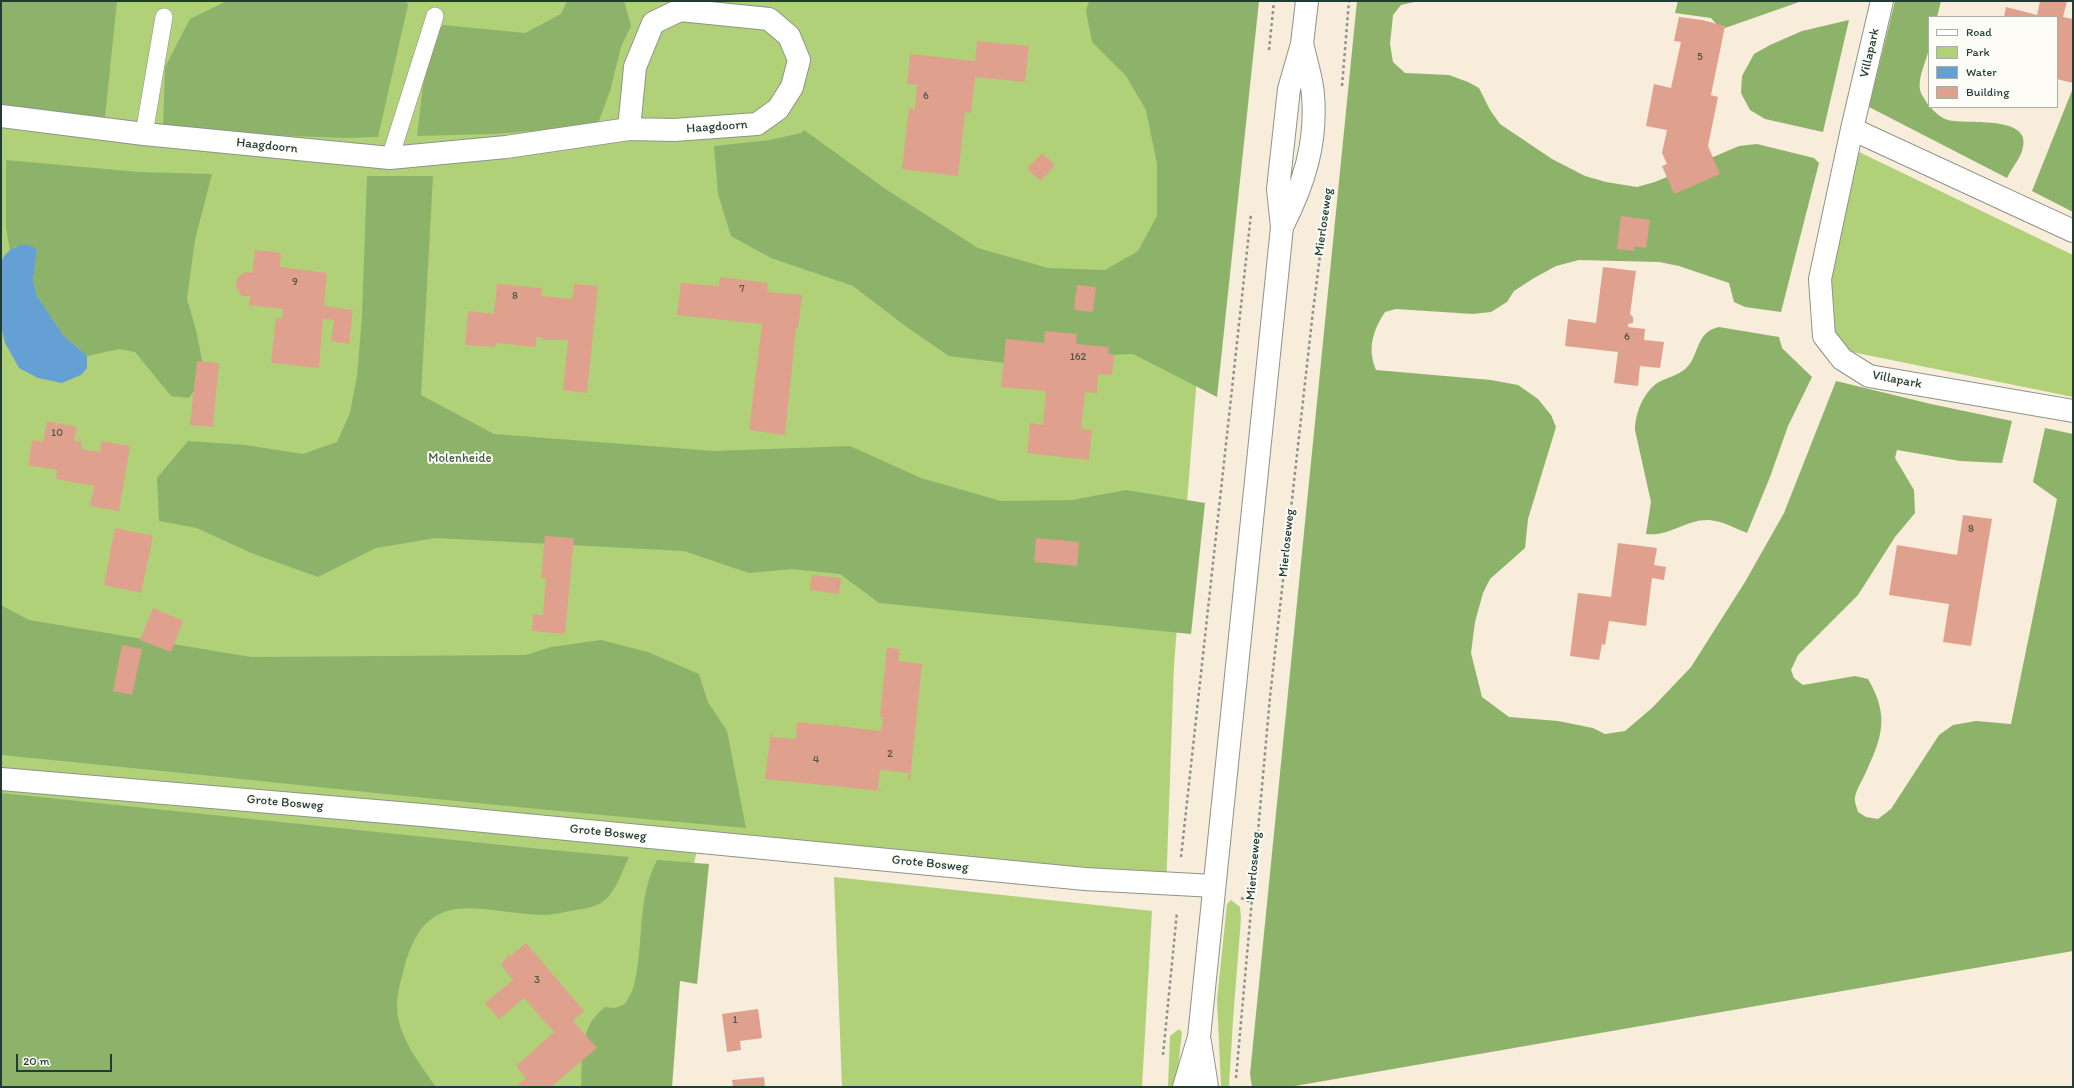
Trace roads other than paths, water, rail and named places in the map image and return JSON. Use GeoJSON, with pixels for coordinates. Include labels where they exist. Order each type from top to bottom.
{"type":"FeatureCollection","features":[{"type":"Feature","properties":{"kind":"street"},"geometry":{"type":"LineString","coordinates":[[1184,1087],[1199,1037],[1282,227],[1279,182],[1289,89],[1302,44],[1307,1]]}},
{"type":"Feature","properties":{"kind":"street","name":"Villapark"},"geometry":{"type":"LineString","coordinates":[[1882,1],[1852,129],[1820,279],[1824,336],[1842,359],[1869,376],[2073,412]]}},
{"type":"Feature","properties":{"kind":"street","name":"Haagdoorn"},"geometry":{"type":"LineString","coordinates":[[1,116],[144,134],[390,158],[506,147],[629,129],[674,130],[757,124],[778,109],[792,87],[799,60],[789,36],[769,19],[729,14],[680,10],[653,23],[635,67],[629,129]]}},
{"type":"Feature","properties":{"kind":"street"},"geometry":{"type":"LineString","coordinates":[[1852,129],[2073,231]]}},
{"type":"Feature","properties":{"kind":"street","name":"Grote Bosweg"},"geometry":{"type":"LineString","coordinates":[[1,779],[422,815],[1077,878],[1214,886]]}},
{"type":"Feature","properties":{"kind":"street"},"geometry":{"type":"LineString","coordinates":[[1199,1037],[1207,1087]]}},
{"type":"Feature","properties":{"kind":"lane"},"geometry":{"type":"LineString","coordinates":[[390,158],[435,16]]}},
{"type":"Feature","properties":{"kind":"lane"},"geometry":{"type":"LineString","coordinates":[[144,134],[164,17]]}},
{"type":"Feature","properties":{"kind":"water"},"geometry":{"type":"Polygon","coordinates":[[[26,244],[37,249],[33,280],[37,296],[63,335],[87,356],[87,368],[81,375],[62,383],[38,378],[19,368],[5,343],[1,326],[1,263],[5,255],[10,250],[26,244]]]}},
{"type":"Feature","properties":{"kind":"park label","name":"Molenheide"},"geometry":{"type":"Point","coordinates":[460,459]}}]}
